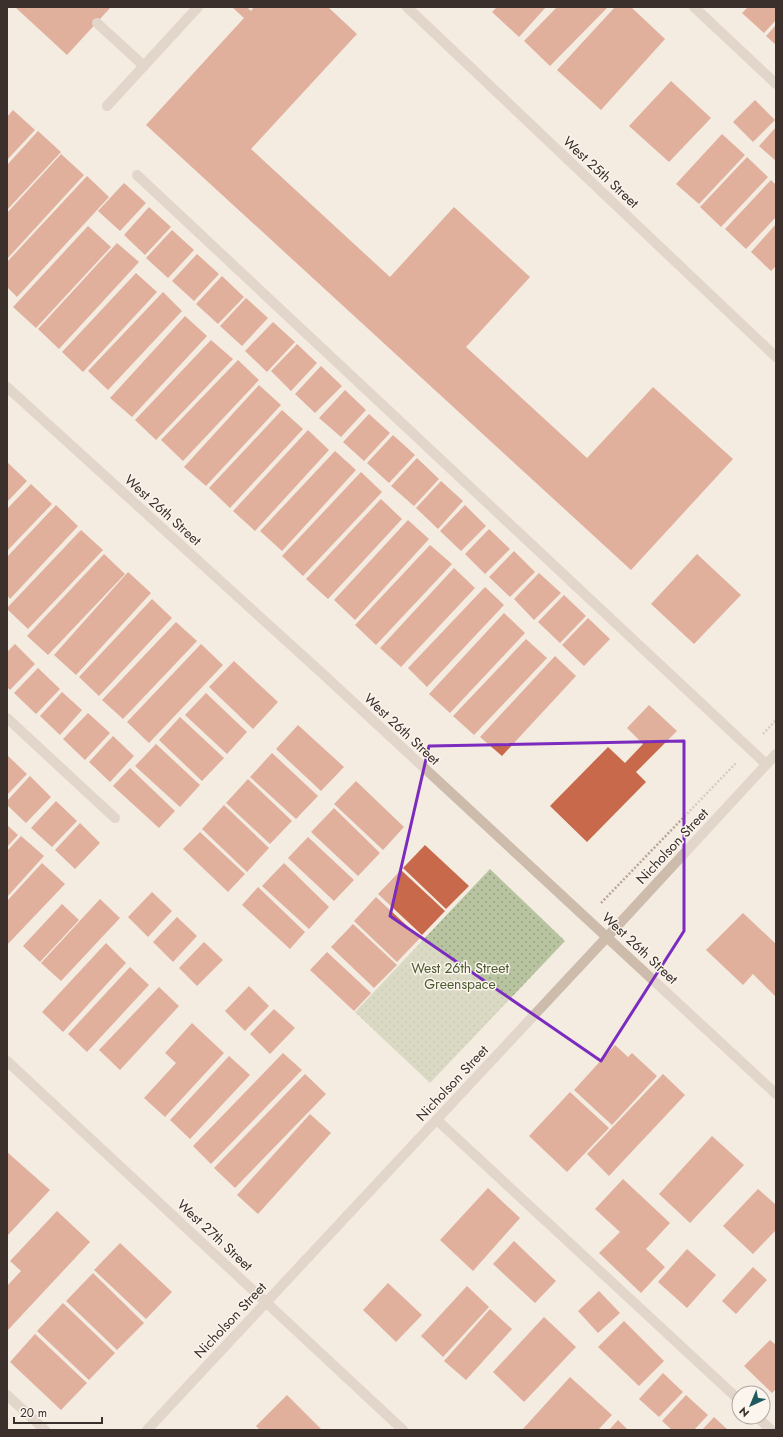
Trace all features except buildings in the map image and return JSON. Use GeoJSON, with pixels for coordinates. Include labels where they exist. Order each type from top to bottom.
{"type":"FeatureCollection","features":[{"type":"Feature","properties":{"kind":"street"},"geometry":{"type":"LineString","coordinates":[[107,106],[198,7]]}},
{"type":"Feature","properties":{"kind":"street","name":"West 25th Street"},"geometry":{"type":"LineString","coordinates":[[407,7],[776,357]]}},
{"type":"Feature","properties":{"kind":"street"},"geometry":{"type":"LineString","coordinates":[[694,7],[776,84]]}},
{"type":"Feature","properties":{"kind":"street"},"geometry":{"type":"LineString","coordinates":[[97,23],[144,66]]}},
{"type":"Feature","properties":{"kind":"street"},"geometry":{"type":"LineString","coordinates":[[137,175],[766,764]]}},
{"type":"Feature","properties":{"kind":"street","name":"West 26th Street"},"geometry":{"type":"LineString","coordinates":[[7,387],[587,918],[776,1094]]}},
{"type":"Feature","properties":{"kind":"street"},"geometry":{"type":"LineString","coordinates":[[7,718],[114,818]]}},
{"type":"Feature","properties":{"kind":"street","name":"Nicholson Street"},"geometry":{"type":"LineString","coordinates":[[147,1430],[776,754]]}},
{"type":"Feature","properties":{"kind":"street","name":"West 27th Street"},"geometry":{"type":"LineString","coordinates":[[7,1061],[404,1430]]}},
{"type":"Feature","properties":{"kind":"street"},"geometry":{"type":"LineString","coordinates":[[437,1120],[731,1393]]}},
{"type":"Feature","properties":{"kind":"street"},"geometry":{"type":"LineString","coordinates":[[7,1395],[45,1430]]}},
{"type":"Feature","properties":{"kind":"path"},"geometry":{"type":"LineString","coordinates":[[762,735],[776,720]]}},
{"type":"Feature","properties":{"kind":"path"},"geometry":{"type":"LineString","coordinates":[[587,918],[738,761]]}},
{"type":"Feature","properties":{"kind":"highlighted area"},"geometry":{"type":"Polygon","coordinates":[[[684,741],[684,931],[601,1061],[390,916],[429,746],[684,741]]]}},
{"type":"Feature","properties":{"kind":"green space","name":"West 26th Street Greenspace"},"geometry":{"type":"Polygon","coordinates":[[[490,869],[565,941],[430,1083],[355,1012],[490,869]]]}}]}
